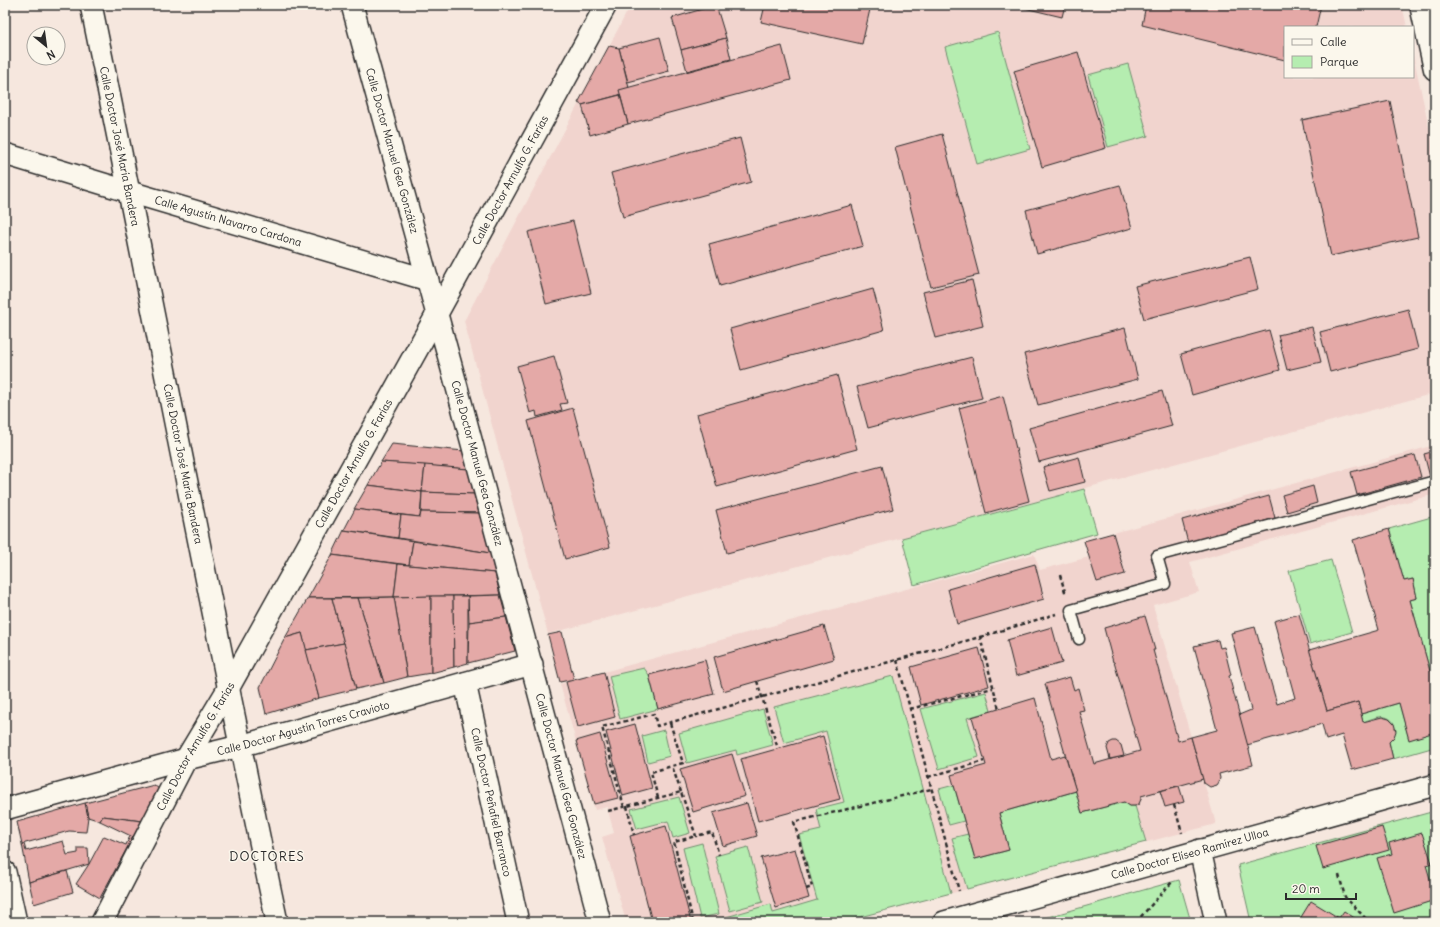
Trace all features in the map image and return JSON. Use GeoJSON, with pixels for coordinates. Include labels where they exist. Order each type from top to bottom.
{"type":"FeatureCollection","features":[{"type":"Feature","properties":{"kind":"main road"},"geometry":{"type":"LineString","coordinates":[[1421,5],[1435,69]]}},
{"type":"Feature","properties":{"kind":"street","name":"Calle Doctor José María Bandera"},"geometry":{"type":"LineString","coordinates":[[91,5],[130,192],[228,689],[277,922]]}},
{"type":"Feature","properties":{"kind":"street","name":"Calle Doctor Manuel Gea González"},"geometry":{"type":"LineString","coordinates":[[352,5],[438,314],[600,922]]}},
{"type":"Feature","properties":{"kind":"street","name":"Calle Doctor Arnulfo G. Farías"},"geometry":{"type":"LineString","coordinates":[[102,922],[186,759],[228,689],[438,314],[606,5]]}},
{"type":"Feature","properties":{"kind":"street","name":"Calle Agustín Navarro Cardona"},"geometry":{"type":"LineString","coordinates":[[5,154],[428,280]]}},
{"type":"Feature","properties":{"kind":"street","name":"Calle Doctor Agustín Torres Cravioto"},"geometry":{"type":"LineString","coordinates":[[5,809],[186,759],[240,746],[532,664]]}},
{"type":"Feature","properties":{"kind":"street","name":"Calle Doctor Peñafiel Barranco"},"geometry":{"type":"LineString","coordinates":[[465,683],[518,922]]}},
{"type":"Feature","properties":{"kind":"street","name":"Calle Doctor Elíseo Ramírez Ulloa"},"geometry":{"type":"LineString","coordinates":[[944,922],[1435,785]]}},
{"type":"Feature","properties":{"kind":"street"},"geometry":{"type":"LineString","coordinates":[[1200,850],[1216,922]]}},
{"type":"Feature","properties":{"kind":"street"},"geometry":{"type":"LineString","coordinates":[[5,872],[16,922]]}},
{"type":"Feature","properties":{"kind":"lane"},"geometry":{"type":"LineString","coordinates":[[1079,639],[1071,610],[1165,584],[1157,556],[1435,481]]}},
{"type":"Feature","properties":{"kind":"path"},"geometry":{"type":"LineString","coordinates":[[634,835],[602,727],[654,714],[657,726],[670,723],[980,637],[1071,610]]}},
{"type":"Feature","properties":{"kind":"path"},"geometry":{"type":"LineString","coordinates":[[980,637],[999,709]]}},
{"type":"Feature","properties":{"kind":"path"},"geometry":{"type":"LineString","coordinates":[[897,660],[958,891]]}},
{"type":"Feature","properties":{"kind":"path"},"geometry":{"type":"LineString","coordinates":[[757,682],[778,749]]}},
{"type":"Feature","properties":{"kind":"path"},"geometry":{"type":"LineString","coordinates":[[910,709],[994,688]]}},
{"type":"Feature","properties":{"kind":"path"},"geometry":{"type":"LineString","coordinates":[[658,798],[651,772],[683,763],[670,723]]}},
{"type":"Feature","properties":{"kind":"path"},"geometry":{"type":"LineString","coordinates":[[928,776],[984,761]]}},
{"type":"Feature","properties":{"kind":"path"},"geometry":{"type":"LineString","coordinates":[[672,766],[696,836]]}},
{"type":"Feature","properties":{"kind":"path"},"geometry":{"type":"LineString","coordinates":[[806,889],[812,887],[794,822],[931,789]]}},
{"type":"Feature","properties":{"kind":"path"},"geometry":{"type":"LineString","coordinates":[[608,811],[681,792]]}},
{"type":"Feature","properties":{"kind":"path"},"geometry":{"type":"LineString","coordinates":[[1174,805],[1182,832]]}},
{"type":"Feature","properties":{"kind":"path"},"geometry":{"type":"LineString","coordinates":[[693,922],[674,842],[712,832],[719,855]]}},
{"type":"Feature","properties":{"kind":"path"},"geometry":{"type":"LineString","coordinates":[[1339,875],[1345,897],[1368,922]]}},
{"type":"Feature","properties":{"kind":"path"},"geometry":{"type":"LineString","coordinates":[[1136,922],[1175,879]]}},
{"type":"Feature","properties":{"kind":"shaded area"},"geometry":{"type":"Polygon","coordinates":[[[651,5],[1402,5],[1407,26],[1284,26],[1284,78],[1414,78],[1414,59],[1435,155],[1435,393],[548,634],[464,321],[627,12],[651,5]]]}},
{"type":"Feature","properties":{"kind":"shaded area"},"geometry":{"type":"Polygon","coordinates":[[[1435,445],[1435,494],[1190,562],[1199,592],[1153,605],[1216,824],[841,922],[626,922],[602,837],[614,833],[607,807],[595,810],[560,684],[1034,554],[1040,570],[1089,557],[1084,541],[1435,445]]]}},
{"type":"Feature","properties":{"kind":"green space"},"geometry":{"type":"Polygon","coordinates":[[[998,32],[1030,149],[977,164],[945,47],[998,32]]]}},
{"type":"Feature","properties":{"kind":"green space"},"geometry":{"type":"Polygon","coordinates":[[[1128,64],[1148,136],[1108,147],[1088,75],[1128,64]]]}},
{"type":"Feature","properties":{"kind":"green space"},"geometry":{"type":"Polygon","coordinates":[[[1084,489],[1097,533],[914,585],[902,538],[1084,489]]]}},
{"type":"Feature","properties":{"kind":"green space"},"geometry":{"type":"Polygon","coordinates":[[[1435,516],[1435,669],[1430,671],[1410,600],[1417,598],[1413,579],[1404,581],[1389,529],[1435,516]]]}},
{"type":"Feature","properties":{"kind":"green space"},"geometry":{"type":"Polygon","coordinates":[[[1331,560],[1352,632],[1310,644],[1289,571],[1331,560]]]}},
{"type":"Feature","properties":{"kind":"green space"},"geometry":{"type":"Polygon","coordinates":[[[644,668],[649,675],[658,709],[620,719],[609,676],[644,668]]]}},
{"type":"Feature","properties":{"kind":"green space"},"geometry":{"type":"Polygon","coordinates":[[[893,676],[951,893],[841,922],[709,922],[771,904],[773,913],[817,900],[799,835],[821,830],[816,809],[844,802],[826,731],[784,743],[774,707],[893,676]]]}},
{"type":"Feature","properties":{"kind":"green space"},"geometry":{"type":"Polygon","coordinates":[[[986,692],[991,711],[967,718],[979,757],[939,769],[921,709],[986,692]]]}},
{"type":"Feature","properties":{"kind":"green space"},"geometry":{"type":"Polygon","coordinates":[[[1399,703],[1409,739],[1435,732],[1435,747],[1393,759],[1389,742],[1394,734],[1394,723],[1388,718],[1381,717],[1363,722],[1361,714],[1399,703]]]}},
{"type":"Feature","properties":{"kind":"green space"},"geometry":{"type":"Polygon","coordinates":[[[763,709],[773,745],[737,755],[736,750],[687,763],[679,733],[763,709]]]}},
{"type":"Feature","properties":{"kind":"green space"},"geometry":{"type":"Polygon","coordinates":[[[664,730],[670,756],[648,762],[642,736],[664,730]]]}},
{"type":"Feature","properties":{"kind":"green space"},"geometry":{"type":"Polygon","coordinates":[[[954,785],[964,821],[949,825],[939,789],[954,785]]]}},
{"type":"Feature","properties":{"kind":"green space"},"geometry":{"type":"Polygon","coordinates":[[[1076,791],[1082,813],[1124,802],[1130,806],[1135,806],[1146,842],[967,889],[952,838],[968,834],[975,859],[1009,850],[999,813],[1076,791]]]}},
{"type":"Feature","properties":{"kind":"green space"},"geometry":{"type":"Polygon","coordinates":[[[679,797],[690,833],[673,838],[668,821],[637,829],[631,809],[679,797]]]}},
{"type":"Feature","properties":{"kind":"green space"},"geometry":{"type":"Polygon","coordinates":[[[1435,811],[1435,922],[1251,922],[1238,865],[1435,811]]]}},
{"type":"Feature","properties":{"kind":"green space"},"geometry":{"type":"Polygon","coordinates":[[[702,843],[719,914],[700,918],[683,848],[702,843]]]}},
{"type":"Feature","properties":{"kind":"green space"},"geometry":{"type":"Polygon","coordinates":[[[748,847],[763,902],[730,911],[715,856],[748,847]]]}},
{"type":"Feature","properties":{"kind":"green space"},"geometry":{"type":"Polygon","coordinates":[[[1179,880],[1191,922],[1030,922],[1179,880]]]}},
{"type":"Feature","properties":{"kind":"building"},"geometry":{"type":"Polygon","coordinates":[[[716,5],[726,38],[681,50],[672,18],[716,5]]]}},
{"type":"Feature","properties":{"kind":"building"},"geometry":{"type":"Polygon","coordinates":[[[765,5],[871,5],[862,44],[761,22],[765,5]]]}},
{"type":"Feature","properties":{"kind":"building"},"geometry":{"type":"Polygon","coordinates":[[[1012,5],[1065,5],[1062,17],[1012,5]]]}},
{"type":"Feature","properties":{"kind":"building"},"geometry":{"type":"Polygon","coordinates":[[[1146,5],[1321,5],[1316,26],[1284,26],[1284,60],[1142,25],[1146,5]]]}},
{"type":"Feature","properties":{"kind":"building"},"geometry":{"type":"Polygon","coordinates":[[[660,37],[669,71],[628,82],[619,48],[660,37]]]}},
{"type":"Feature","properties":{"kind":"building"},"geometry":{"type":"Polygon","coordinates":[[[726,38],[731,59],[687,71],[681,50],[726,38]]]}},
{"type":"Feature","properties":{"kind":"building"},"geometry":{"type":"Polygon","coordinates":[[[609,46],[619,48],[630,92],[582,105],[578,103],[609,46]]]}},
{"type":"Feature","properties":{"kind":"building"},"geometry":{"type":"Polygon","coordinates":[[[782,46],[791,80],[628,124],[619,90],[782,46]]]}},
{"type":"Feature","properties":{"kind":"building"},"geometry":{"type":"Polygon","coordinates":[[[1078,52],[1106,148],[1042,167],[1014,71],[1078,52]]]}},
{"type":"Feature","properties":{"kind":"building"},"geometry":{"type":"Polygon","coordinates":[[[620,95],[628,124],[590,135],[582,105],[620,95]]]}},
{"type":"Feature","properties":{"kind":"building"},"geometry":{"type":"Polygon","coordinates":[[[1390,101],[1418,237],[1331,256],[1302,120],[1390,101]]]}},
{"type":"Feature","properties":{"kind":"building"},"geometry":{"type":"Polygon","coordinates":[[[942,134],[979,275],[931,287],[895,147],[942,134]]]}},
{"type":"Feature","properties":{"kind":"building"},"geometry":{"type":"Polygon","coordinates":[[[740,138],[751,182],[623,217],[611,173],[740,138]]]}},
{"type":"Feature","properties":{"kind":"building"},"geometry":{"type":"Polygon","coordinates":[[[1120,185],[1132,228],[1037,254],[1026,210],[1120,185]]]}},
{"type":"Feature","properties":{"kind":"building"},"geometry":{"type":"Polygon","coordinates":[[[852,205],[863,246],[720,286],[709,244],[852,205]]]}},
{"type":"Feature","properties":{"kind":"building"},"geometry":{"type":"Polygon","coordinates":[[[573,221],[591,293],[546,304],[528,232],[573,221]]]}},
{"type":"Feature","properties":{"kind":"building"},"geometry":{"type":"Polygon","coordinates":[[[1250,257],[1258,289],[1144,319],[1135,286],[1250,257]]]}},
{"type":"Feature","properties":{"kind":"building"},"geometry":{"type":"Polygon","coordinates":[[[972,280],[983,326],[935,338],[923,292],[972,280]]]}},
{"type":"Feature","properties":{"kind":"building"},"geometry":{"type":"Polygon","coordinates":[[[873,289],[884,330],[741,370],[730,329],[873,289]]]}},
{"type":"Feature","properties":{"kind":"building"},"geometry":{"type":"Polygon","coordinates":[[[1408,309],[1418,349],[1330,372],[1320,332],[1408,309]]]}},
{"type":"Feature","properties":{"kind":"building"},"geometry":{"type":"Polygon","coordinates":[[[1312,327],[1321,362],[1287,370],[1278,335],[1312,327]]]}},
{"type":"Feature","properties":{"kind":"building"},"geometry":{"type":"Polygon","coordinates":[[[1125,328],[1138,379],[1038,405],[1024,354],[1125,328]]]}},
{"type":"Feature","properties":{"kind":"building"},"geometry":{"type":"Polygon","coordinates":[[[1269,330],[1280,370],[1192,395],[1181,354],[1269,330]]]}},
{"type":"Feature","properties":{"kind":"building"},"geometry":{"type":"Polygon","coordinates":[[[554,356],[567,403],[560,404],[562,410],[537,417],[536,411],[530,413],[517,366],[554,356]]]}},
{"type":"Feature","properties":{"kind":"building"},"geometry":{"type":"Polygon","coordinates":[[[972,357],[982,398],[868,428],[857,387],[972,357]]]}},
{"type":"Feature","properties":{"kind":"building"},"geometry":{"type":"Polygon","coordinates":[[[837,375],[857,449],[717,487],[697,414],[837,375]]]}},
{"type":"Feature","properties":{"kind":"building"},"geometry":{"type":"Polygon","coordinates":[[[1162,391],[1172,426],[1039,462],[1029,428],[1162,391]]]}},
{"type":"Feature","properties":{"kind":"building"},"geometry":{"type":"Polygon","coordinates":[[[1003,396],[1029,501],[986,513],[959,408],[1003,396]]]}},
{"type":"Feature","properties":{"kind":"building"},"geometry":{"type":"Polygon","coordinates":[[[573,408],[610,547],[565,559],[528,421],[573,408]]]}},
{"type":"Feature","properties":{"kind":"building"},"geometry":{"type":"Polygon","coordinates":[[[392,444],[464,451],[468,469],[381,462],[392,444]]]}},
{"type":"Feature","properties":{"kind":"building"},"geometry":{"type":"Polygon","coordinates":[[[1435,451],[1435,475],[1430,477],[1424,454],[1435,451]]]}},
{"type":"Feature","properties":{"kind":"building"},"geometry":{"type":"Polygon","coordinates":[[[1415,455],[1421,477],[1357,495],[1351,472],[1415,455]]]}},
{"type":"Feature","properties":{"kind":"building"},"geometry":{"type":"Polygon","coordinates":[[[1079,457],[1085,482],[1050,491],[1043,467],[1079,457]]]}},
{"type":"Feature","properties":{"kind":"building"},"geometry":{"type":"Polygon","coordinates":[[[381,462],[425,465],[422,492],[368,485],[381,462]]]}},
{"type":"Feature","properties":{"kind":"building"},"geometry":{"type":"Polygon","coordinates":[[[425,465],[468,469],[474,494],[422,492],[425,465]]]}},
{"type":"Feature","properties":{"kind":"building"},"geometry":{"type":"Polygon","coordinates":[[[882,466],[893,509],[727,553],[716,510],[882,466]]]}},
{"type":"Feature","properties":{"kind":"building"},"geometry":{"type":"Polygon","coordinates":[[[368,485],[422,492],[420,517],[354,509],[368,485]]]}},
{"type":"Feature","properties":{"kind":"building"},"geometry":{"type":"Polygon","coordinates":[[[1313,486],[1317,503],[1287,512],[1282,495],[1313,486]]]}},
{"type":"Feature","properties":{"kind":"building"},"geometry":{"type":"Polygon","coordinates":[[[422,492],[474,494],[479,513],[421,512],[422,492]]]}},
{"type":"Feature","properties":{"kind":"building"},"geometry":{"type":"Polygon","coordinates":[[[1269,496],[1275,518],[1188,543],[1182,520],[1269,496]]]}},
{"type":"Feature","properties":{"kind":"building"},"geometry":{"type":"Polygon","coordinates":[[[355,509],[401,515],[398,538],[344,530],[355,509]]]}},
{"type":"Feature","properties":{"kind":"building"},"geometry":{"type":"Polygon","coordinates":[[[421,512],[479,513],[490,553],[398,538],[401,515],[420,517],[421,512]]]}},
{"type":"Feature","properties":{"kind":"building"},"geometry":{"type":"Polygon","coordinates":[[[1389,529],[1404,581],[1413,579],[1417,598],[1410,600],[1430,671],[1435,669],[1435,732],[1409,740],[1399,703],[1361,714],[1358,702],[1327,711],[1309,650],[1379,630],[1353,540],[1389,529]]]}},
{"type":"Feature","properties":{"kind":"building"},"geometry":{"type":"Polygon","coordinates":[[[344,530],[413,541],[409,565],[332,555],[344,530]]]}},
{"type":"Feature","properties":{"kind":"building"},"geometry":{"type":"Polygon","coordinates":[[[1113,533],[1125,574],[1097,582],[1084,541],[1113,533]]]}},
{"type":"Feature","properties":{"kind":"building"},"geometry":{"type":"Polygon","coordinates":[[[413,541],[490,553],[495,573],[409,565],[413,541]]]}},
{"type":"Feature","properties":{"kind":"building"},"geometry":{"type":"Polygon","coordinates":[[[332,555],[398,564],[394,597],[308,598],[332,555]]]}},
{"type":"Feature","properties":{"kind":"building"},"geometry":{"type":"Polygon","coordinates":[[[398,564],[495,573],[500,595],[394,597],[398,564]]]}},
{"type":"Feature","properties":{"kind":"building"},"geometry":{"type":"Polygon","coordinates":[[[1035,564],[1044,599],[957,624],[948,589],[1035,564]]]}},
{"type":"Feature","properties":{"kind":"building"},"geometry":{"type":"Polygon","coordinates":[[[500,595],[506,617],[469,622],[468,596],[500,595]]]}},
{"type":"Feature","properties":{"kind":"building"},"geometry":{"type":"Polygon","coordinates":[[[431,596],[431,673],[407,677],[394,597],[431,596]]]}},
{"type":"Feature","properties":{"kind":"building"},"geometry":{"type":"Polygon","coordinates":[[[431,596],[453,596],[454,667],[431,673],[431,596]]]}},
{"type":"Feature","properties":{"kind":"building"},"geometry":{"type":"Polygon","coordinates":[[[453,596],[468,596],[468,663],[454,667],[453,596]]]}},
{"type":"Feature","properties":{"kind":"building"},"geometry":{"type":"Polygon","coordinates":[[[394,597],[407,677],[384,683],[358,598],[394,597]]]}},
{"type":"Feature","properties":{"kind":"building"},"geometry":{"type":"Polygon","coordinates":[[[308,598],[332,598],[344,643],[306,650],[302,633],[285,638],[308,598]]]}},
{"type":"Feature","properties":{"kind":"building"},"geometry":{"type":"Polygon","coordinates":[[[332,598],[358,598],[384,683],[356,689],[332,598]]]}},
{"type":"Feature","properties":{"kind":"building"},"geometry":{"type":"Polygon","coordinates":[[[1299,614],[1327,711],[1358,702],[1363,722],[1382,717],[1389,719],[1394,724],[1396,731],[1394,737],[1389,742],[1393,759],[1352,770],[1342,735],[1326,740],[1322,724],[1247,745],[1239,715],[1251,710],[1231,633],[1255,627],[1277,704],[1295,698],[1274,621],[1299,614]]]}},
{"type":"Feature","properties":{"kind":"building"},"geometry":{"type":"Polygon","coordinates":[[[1145,616],[1178,741],[1191,737],[1203,779],[1141,796],[1139,804],[1135,806],[1130,806],[1124,802],[1082,813],[1045,684],[1070,677],[1074,690],[1078,688],[1084,710],[1079,711],[1094,764],[1140,751],[1104,628],[1145,616]]]}},
{"type":"Feature","properties":{"kind":"building"},"geometry":{"type":"Polygon","coordinates":[[[506,617],[515,651],[468,663],[469,622],[506,617]]]}},
{"type":"Feature","properties":{"kind":"building"},"geometry":{"type":"Polygon","coordinates":[[[824,626],[834,659],[723,691],[714,657],[824,626]]]}},
{"type":"Feature","properties":{"kind":"building"},"geometry":{"type":"Polygon","coordinates":[[[1052,627],[1062,663],[1016,676],[1007,640],[1052,627]]]}},
{"type":"Feature","properties":{"kind":"building"},"geometry":{"type":"Polygon","coordinates":[[[562,632],[574,679],[560,682],[548,635],[562,632]]]}},
{"type":"Feature","properties":{"kind":"building"},"geometry":{"type":"Polygon","coordinates":[[[302,633],[319,698],[266,714],[260,687],[285,638],[302,633]]]}},
{"type":"Feature","properties":{"kind":"building"},"geometry":{"type":"Polygon","coordinates":[[[1218,640],[1220,648],[1224,647],[1231,675],[1229,676],[1253,765],[1219,774],[1220,778],[1217,785],[1210,787],[1204,783],[1191,737],[1217,730],[1194,646],[1218,640]]]}},
{"type":"Feature","properties":{"kind":"building"},"geometry":{"type":"Polygon","coordinates":[[[344,643],[356,689],[319,698],[306,650],[344,643]]]}},
{"type":"Feature","properties":{"kind":"building"},"geometry":{"type":"Polygon","coordinates":[[[979,648],[989,686],[921,705],[911,667],[979,648]]]}},
{"type":"Feature","properties":{"kind":"building"},"geometry":{"type":"Polygon","coordinates":[[[705,660],[714,694],[658,709],[649,675],[705,660]]]}},
{"type":"Feature","properties":{"kind":"building"},"geometry":{"type":"Polygon","coordinates":[[[604,672],[615,717],[578,727],[566,682],[604,672]]]}},
{"type":"Feature","properties":{"kind":"building"},"geometry":{"type":"Polygon","coordinates":[[[1035,698],[1051,759],[1065,755],[1076,791],[999,813],[1009,850],[975,859],[951,775],[986,765],[972,717],[1035,698]]]}},
{"type":"Feature","properties":{"kind":"building"},"geometry":{"type":"Polygon","coordinates":[[[635,724],[652,788],[623,796],[606,732],[635,724]]]}},
{"type":"Feature","properties":{"kind":"building"},"geometry":{"type":"Polygon","coordinates":[[[600,734],[618,798],[594,804],[576,741],[600,734]]]}},
{"type":"Feature","properties":{"kind":"building"},"geometry":{"type":"Polygon","coordinates":[[[823,736],[840,799],[758,821],[741,759],[823,736]]]}},
{"type":"Feature","properties":{"kind":"building"},"geometry":{"type":"Polygon","coordinates":[[[1116,741],[1121,745],[1124,756],[1110,759],[1107,748],[1109,743],[1116,741]]]}},
{"type":"Feature","properties":{"kind":"building"},"geometry":{"type":"Polygon","coordinates":[[[732,754],[745,796],[693,812],[680,769],[732,754]]]}},
{"type":"Feature","properties":{"kind":"building"},"geometry":{"type":"Polygon","coordinates":[[[154,785],[159,789],[142,821],[103,816],[100,821],[88,817],[85,803],[154,785]]]}},
{"type":"Feature","properties":{"kind":"building"},"geometry":{"type":"Polygon","coordinates":[[[1179,786],[1184,802],[1165,807],[1160,791],[1179,786]]]}},
{"type":"Feature","properties":{"kind":"building"},"geometry":{"type":"Polygon","coordinates":[[[85,803],[88,817],[86,832],[69,831],[22,844],[17,822],[85,803]]]}},
{"type":"Feature","properties":{"kind":"building"},"geometry":{"type":"Polygon","coordinates":[[[747,803],[757,836],[723,846],[713,813],[747,803]]]}},
{"type":"Feature","properties":{"kind":"building"},"geometry":{"type":"Polygon","coordinates":[[[103,816],[142,821],[133,837],[100,821],[103,816]]]}},
{"type":"Feature","properties":{"kind":"building"},"geometry":{"type":"Polygon","coordinates":[[[666,826],[691,922],[652,922],[630,836],[666,826]]]}},
{"type":"Feature","properties":{"kind":"building"},"geometry":{"type":"Polygon","coordinates":[[[1382,827],[1389,850],[1323,869],[1316,846],[1382,827]]]}},
{"type":"Feature","properties":{"kind":"building"},"geometry":{"type":"Polygon","coordinates":[[[1422,833],[1432,863],[1426,865],[1435,900],[1394,913],[1377,858],[1392,854],[1389,843],[1422,833]]]}},
{"type":"Feature","properties":{"kind":"building"},"geometry":{"type":"Polygon","coordinates":[[[104,836],[126,845],[130,836],[133,837],[100,898],[76,884],[104,836]]]}},
{"type":"Feature","properties":{"kind":"building"},"geometry":{"type":"Polygon","coordinates":[[[63,841],[67,855],[78,853],[78,848],[88,848],[89,864],[29,882],[22,844],[24,844],[26,851],[63,841]]]}},
{"type":"Feature","properties":{"kind":"building"},"geometry":{"type":"Polygon","coordinates":[[[795,849],[809,898],[776,908],[761,858],[795,849]]]}},
{"type":"Feature","properties":{"kind":"building"},"geometry":{"type":"Polygon","coordinates":[[[67,871],[73,892],[34,904],[29,882],[67,871]]]}},
{"type":"Feature","properties":{"kind":"building"},"geometry":{"type":"Polygon","coordinates":[[[1311,901],[1339,918],[1344,911],[1356,919],[1355,922],[1298,922],[1311,901]]]}},
{"type":"Feature","properties":{"kind":"district","name":"DOCTORES"},"geometry":{"type":"Point","coordinates":[267,856]}}]}
